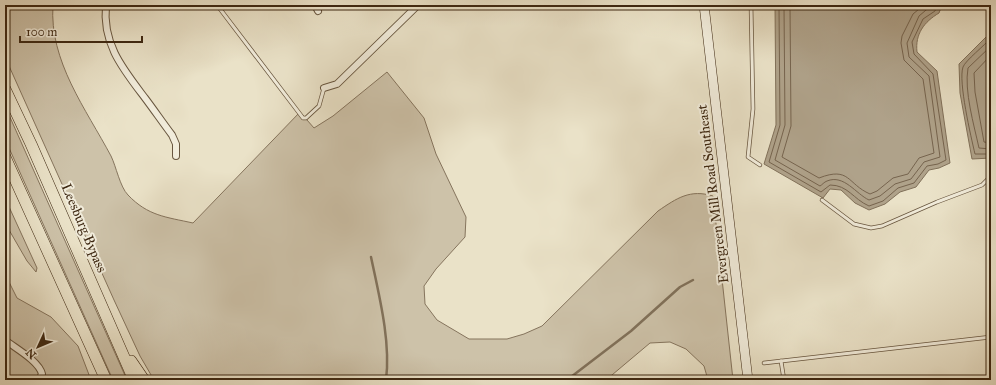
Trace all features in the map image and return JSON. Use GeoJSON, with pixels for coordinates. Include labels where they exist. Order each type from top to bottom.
{"type":"FeatureCollection","features":[{"type":"Feature","properties":{"kind":"highway","name":"Leesburg Bypass"},"geometry":{"type":"LineString","coordinates":[[5,89],[31,144],[134,380]]}},
{"type":"Feature","properties":{"kind":"highway"},"geometry":{"type":"LineString","coordinates":[[5,157],[106,380]]}},
{"type":"Feature","properties":{"kind":"highway"},"geometry":{"type":"LineString","coordinates":[[105,315],[144,380]]}},
{"type":"Feature","properties":{"kind":"highway"},"geometry":{"type":"LineString","coordinates":[[82,328],[99,380]]}},
{"type":"Feature","properties":{"kind":"main road","name":"Evergreen Mill Road Southeast"},"geometry":{"type":"LineString","coordinates":[[704,5],[748,380]]}},
{"type":"Feature","properties":{"kind":"street"},"geometry":{"type":"LineString","coordinates":[[106,5],[106,28],[114,53],[125,72],[172,135],[176,144],[176,156]]}},
{"type":"Feature","properties":{"kind":"street"},"geometry":{"type":"LineString","coordinates":[[324,88],[337,84],[418,5]]}},
{"type":"Feature","properties":{"kind":"street"},"geometry":{"type":"LineString","coordinates":[[5,340],[26,355],[38,367],[42,374],[39,380]]}},
{"type":"Feature","properties":{"kind":"lane"},"geometry":{"type":"LineString","coordinates":[[217,5],[303,118],[306,118],[319,106],[324,88]]}},
{"type":"Feature","properties":{"kind":"lane"},"geometry":{"type":"LineString","coordinates":[[752,5],[753,109],[748,157],[760,164]]}},
{"type":"Feature","properties":{"kind":"lane"},"geometry":{"type":"LineString","coordinates":[[822,200],[854,224],[871,228],[882,226],[937,202],[982,185],[991,176]]}},
{"type":"Feature","properties":{"kind":"lane"},"geometry":{"type":"LineString","coordinates":[[764,363],[991,337]]}},
{"type":"Feature","properties":{"kind":"lane"},"geometry":{"type":"LineString","coordinates":[[781,361],[784,380]]}},
{"type":"Feature","properties":{"kind":"shaded area"},"geometry":{"type":"Polygon","coordinates":[[[5,5],[53,5],[53,26],[63,65],[71,84],[111,156],[120,182],[125,191],[135,202],[150,212],[193,223],[300,112],[314,128],[333,116],[387,72],[424,118],[436,154],[466,217],[465,237],[436,269],[424,286],[425,304],[437,320],[469,339],[507,339],[524,334],[542,326],[658,211],[671,202],[690,194],[705,194],[713,196],[733,380],[708,380],[704,366],[686,349],[670,342],[650,343],[606,380],[154,380],[140,356],[114,300],[5,57],[5,5]]]}},
{"type":"Feature","properties":{"kind":"shaded area"},"geometry":{"type":"Polygon","coordinates":[[[5,106],[127,380],[113,380],[5,139],[5,106]]]}},
{"type":"Feature","properties":{"kind":"shaded area"},"geometry":{"type":"Polygon","coordinates":[[[5,198],[37,268],[36,272],[27,261],[5,223],[5,198]]]}},
{"type":"Feature","properties":{"kind":"shaded area"},"geometry":{"type":"Polygon","coordinates":[[[5,274],[17,298],[51,317],[78,346],[91,380],[5,380],[5,274]]]}},
{"type":"Feature","properties":{"kind":"water"},"geometry":{"type":"Polygon","coordinates":[[[775,5],[942,5],[939,13],[929,20],[919,34],[917,40],[917,52],[937,71],[950,163],[939,168],[929,170],[916,187],[900,192],[885,204],[869,210],[855,203],[841,190],[830,189],[823,198],[764,164],[776,125],[775,5]]]}},
{"type":"Feature","properties":{"kind":"water"},"geometry":{"type":"Polygon","coordinates":[[[991,32],[991,158],[972,159],[960,93],[959,64],[991,32]]]}},
{"type":"Feature","properties":{"kind":"waterway"},"geometry":{"type":"LineString","coordinates":[[371,257],[386,334],[386,380]]}},
{"type":"Feature","properties":{"kind":"waterway"},"geometry":{"type":"LineString","coordinates":[[567,380],[631,331],[680,287],[693,280]]}}]}
